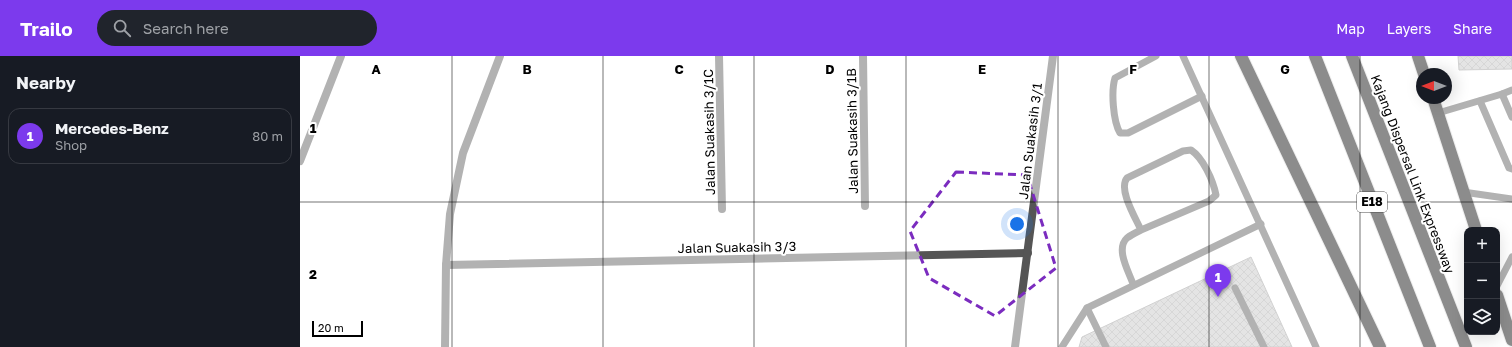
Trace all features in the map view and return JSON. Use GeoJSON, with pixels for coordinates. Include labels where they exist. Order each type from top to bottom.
{"type":"FeatureCollection","features":[{"type":"Feature","properties":{"kind":"highway"},"geometry":{"type":"LineString","coordinates":[[1241,56],[1380,347]]}},
{"type":"Feature","properties":{"kind":"highway","name":"E18"},"geometry":{"type":"LineString","coordinates":[[1315,56],[1430,347]]}},
{"type":"Feature","properties":{"kind":"highway","name":"Kajang Dispersal Link Expressway"},"geometry":{"type":"LineString","coordinates":[[1352,56],[1466,347]]}},
{"type":"Feature","properties":{"kind":"highway"},"geometry":{"type":"LineString","coordinates":[[1418,56],[1422,68]]}},
{"type":"Feature","properties":{"kind":"highway"},"geometry":{"type":"LineString","coordinates":[[1434,104],[1475,227]]}},
{"type":"Feature","properties":{"kind":"highway"},"geometry":{"type":"LineString","coordinates":[[1498,299],[1512,340]]}},
{"type":"Feature","properties":{"kind":"street"},"geometry":{"type":"LineString","coordinates":[[300,161],[341,56]]}},
{"type":"Feature","properties":{"kind":"street"},"geometry":{"type":"LineString","coordinates":[[446,347],[446,265],[450,214],[463,152],[500,56]]}},
{"type":"Feature","properties":{"kind":"street","name":"Jalan Suakasih 3/1C"},"geometry":{"type":"LineString","coordinates":[[720,56],[722,208]]}},
{"type":"Feature","properties":{"kind":"street","name":"Jalan Suakasih 3/1B"},"geometry":{"type":"LineString","coordinates":[[863,56],[865,206]]}},
{"type":"Feature","properties":{"kind":"street","name":"Jalan Suakasih 3/1"},"geometry":{"type":"LineString","coordinates":[[1015,347],[1053,56]]}},
{"type":"Feature","properties":{"kind":"street","name":"Jalan Suakasih 3/3"},"geometry":{"type":"LineString","coordinates":[[446,265],[1028,253]]}},
{"type":"Feature","properties":{"kind":"lane"},"geometry":{"type":"LineString","coordinates":[[1156,56],[1115,78],[1112,88],[1116,127],[1120,133],[1128,133],[1202,96]]}},
{"type":"Feature","properties":{"kind":"lane"},"geometry":{"type":"LineString","coordinates":[[1184,56],[1316,347]]}},
{"type":"Feature","properties":{"kind":"lane"},"geometry":{"type":"LineString","coordinates":[[1438,114],[1512,90]]}},
{"type":"Feature","properties":{"kind":"lane"},"geometry":{"type":"LineString","coordinates":[[1502,94],[1512,117]]}},
{"type":"Feature","properties":{"kind":"lane"},"geometry":{"type":"LineString","coordinates":[[1480,101],[1509,168],[1512,169]]}},
{"type":"Feature","properties":{"kind":"lane"},"geometry":{"type":"LineString","coordinates":[[1133,284],[1123,257],[1122,246],[1126,239],[1141,230],[1209,201],[1216,195],[1214,186],[1197,154],[1191,150],[1183,151],[1127,178],[1124,182],[1124,190],[1141,230]]}},
{"type":"Feature","properties":{"kind":"lane"},"geometry":{"type":"LineString","coordinates":[[1463,192],[1512,198]]}},
{"type":"Feature","properties":{"kind":"lane"},"geometry":{"type":"LineString","coordinates":[[1062,347],[1087,308],[1133,284],[1261,224]]}},
{"type":"Feature","properties":{"kind":"lane"},"geometry":{"type":"LineString","coordinates":[[1500,280],[1512,257]]}},
{"type":"Feature","properties":{"kind":"lane"},"geometry":{"type":"LineString","coordinates":[[1235,288],[1264,347]]}},
{"type":"Feature","properties":{"kind":"lane"},"geometry":{"type":"LineString","coordinates":[[1087,308],[1106,347]]}},
{"type":"Feature","properties":{"kind":"highlighted area"},"geometry":{"type":"Polygon","coordinates":[[[956,172],[1027,175],[1056,268],[995,316],[929,278],[910,231],[956,172]]]}},
{"type":"Feature","properties":{"kind":"building"},"geometry":{"type":"Polygon","coordinates":[[[1458,56],[1512,56],[1512,69],[1459,70],[1458,56]]]}},
{"type":"Feature","properties":{"kind":"building"},"geometry":{"type":"Polygon","coordinates":[[[1251,257],[1292,347],[1079,347],[1082,337],[1251,257]]]}},
{"type":"Feature","properties":{"kind":"place","name":"Mercedes-Benz"},"geometry":{"type":"Point","coordinates":[1218,297]}}]}
